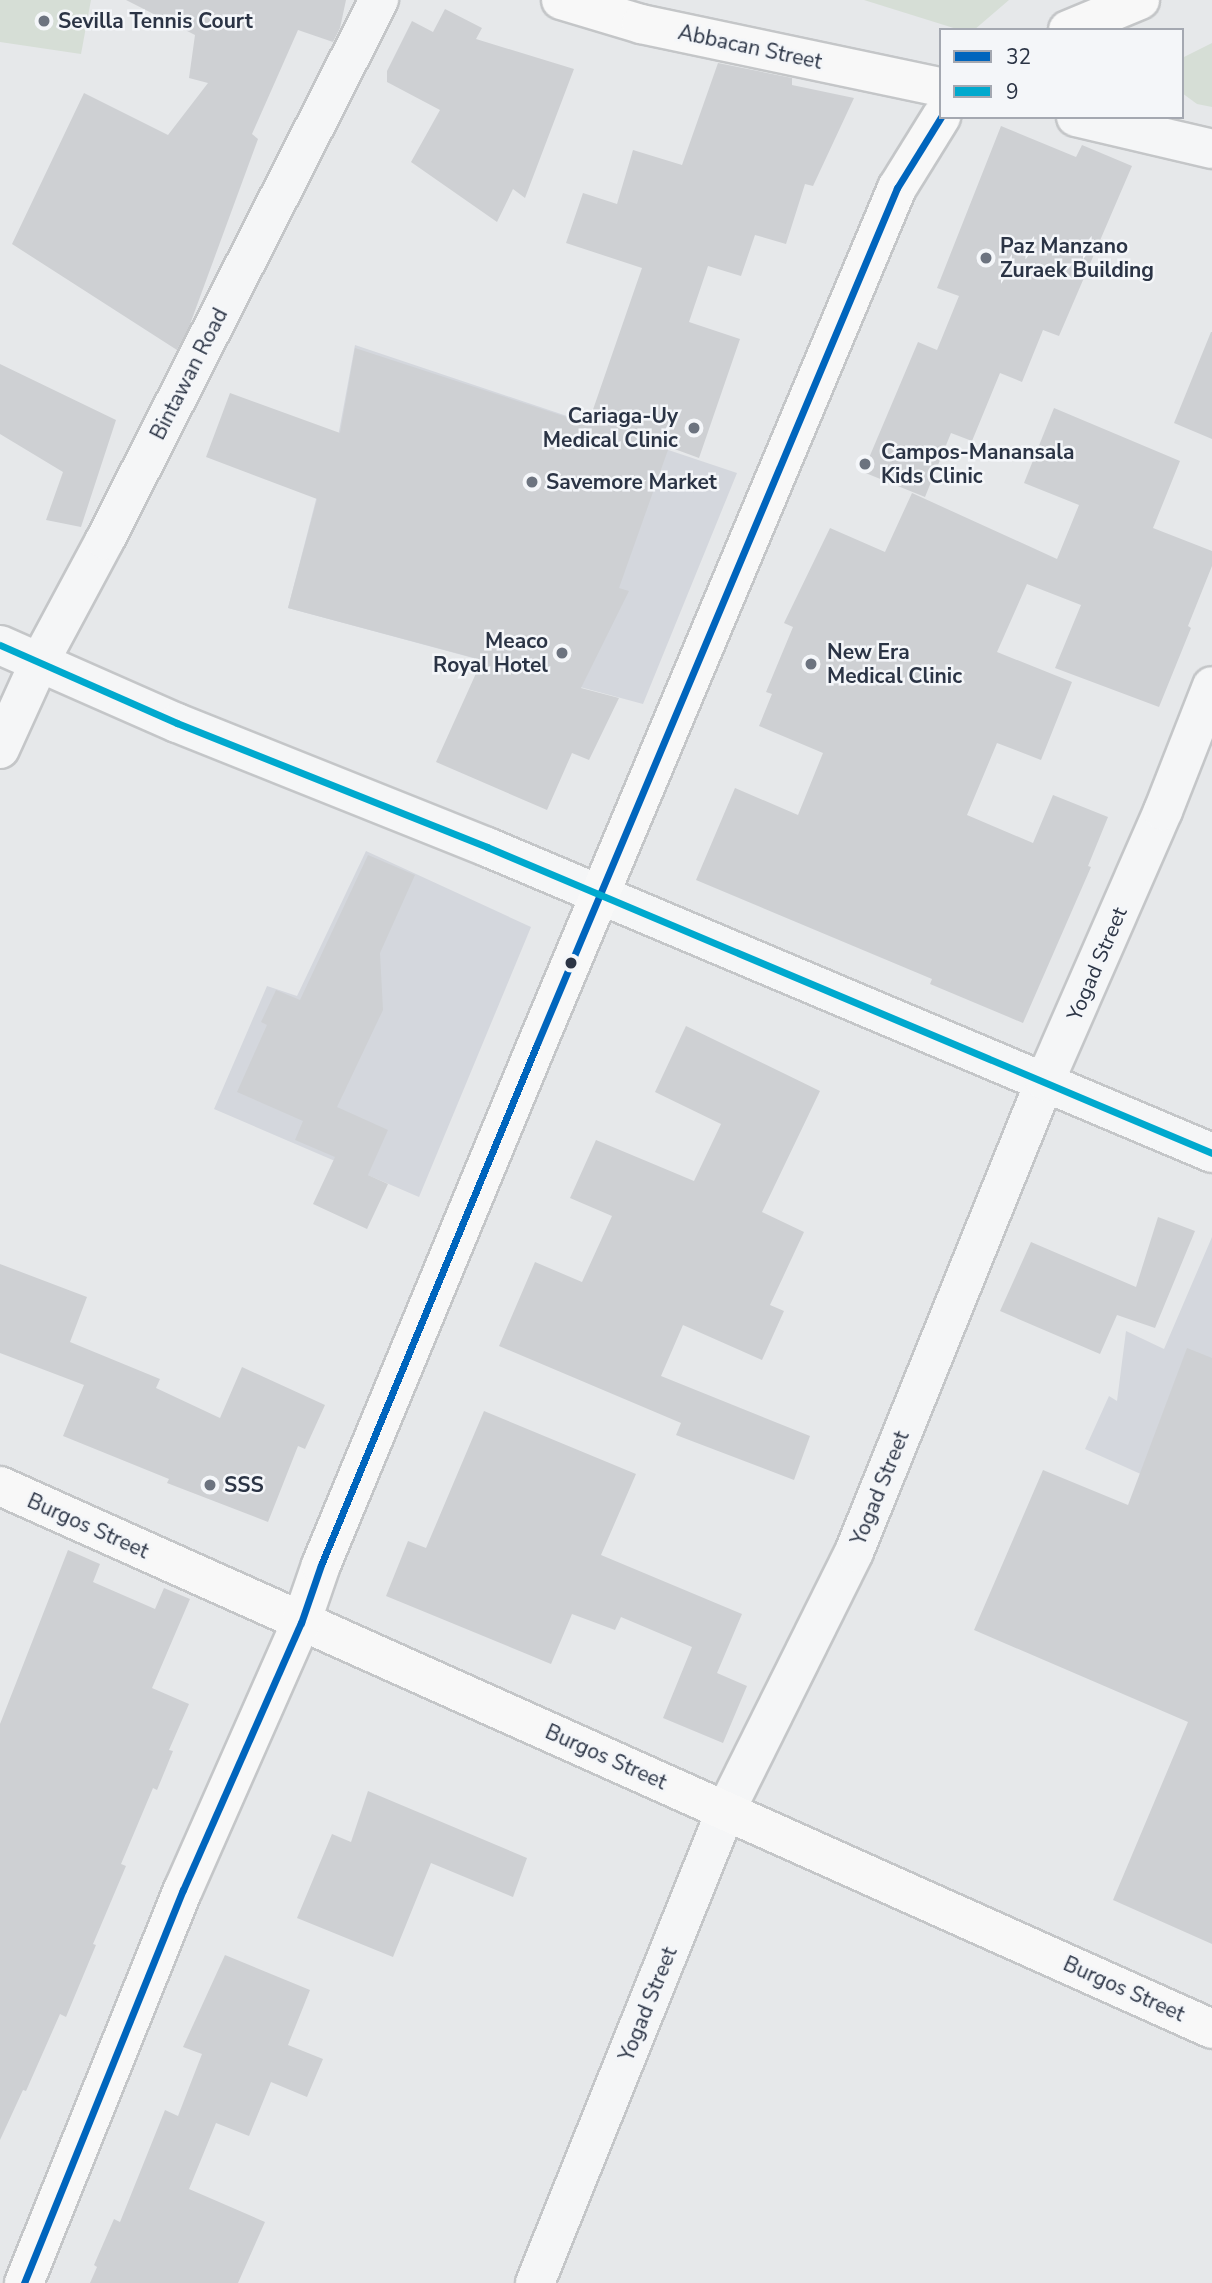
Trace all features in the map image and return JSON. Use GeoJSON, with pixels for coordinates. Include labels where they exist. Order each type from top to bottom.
{"type":"FeatureCollection","features":[{"type":"Feature","properties":{"kind":"main road","name":"Abbacan Street"},"geometry":{"type":"LineString","coordinates":[[561,0],[654,26],[939,87]]}},
{"type":"Feature","properties":{"kind":"main road"},"geometry":{"type":"LineString","coordinates":[[1073,28],[1140,0]]}},
{"type":"Feature","properties":{"kind":"main road"},"geometry":{"type":"LineString","coordinates":[[24,2283],[183,1890],[301,1623],[321,1565],[897,188],[940,119]]}},
{"type":"Feature","properties":{"kind":"main road","name":"Burgos Street"},"geometry":{"type":"LineString","coordinates":[[0,1486],[1212,2029]]}},
{"type":"Feature","properties":{"kind":"street","name":"Bintawan Road"},"geometry":{"type":"LineString","coordinates":[[0,749],[39,663],[105,540],[379,0]]}},
{"type":"Feature","properties":{"kind":"street"},"geometry":{"type":"LineString","coordinates":[[1084,119],[1212,149]]}},
{"type":"Feature","properties":{"kind":"street"},"geometry":{"type":"LineString","coordinates":[[0,645],[177,723],[601,896],[1212,1153]]}},
{"type":"Feature","properties":{"kind":"street","name":"Yogad Street"},"geometry":{"type":"LineString","coordinates":[[535,2283],[726,1810],[854,1552],[1045,1082],[1163,811],[1212,687]]}},
{"type":"Feature","properties":{"kind":"shaded area","name":"Sevilla Tennis Court"},"geometry":{"type":"Polygon","coordinates":[[[0,0],[91,0],[81,54],[0,42],[0,0]]]}},
{"type":"Feature","properties":{"kind":"shaded area"},"geometry":{"type":"Polygon","coordinates":[[[864,0],[1009,0],[976,28],[954,28],[864,0]]]}},
{"type":"Feature","properties":{"kind":"shaded area"},"geometry":{"type":"Polygon","coordinates":[[[1212,43],[1212,107],[1197,104],[1184,94],[1184,57],[1212,43]]]}},
{"type":"Feature","properties":{"kind":"shaded area"},"geometry":{"type":"Polygon","coordinates":[[[355,345],[737,473],[643,704],[288,608],[319,488],[328,491],[355,345]]]}},
{"type":"Feature","properties":{"kind":"shaded area"},"geometry":{"type":"Polygon","coordinates":[[[366,851],[531,927],[419,1197],[214,1109],[267,986],[297,996],[366,851]]]}},
{"type":"Feature","properties":{"kind":"shaded area"},"geometry":{"type":"Polygon","coordinates":[[[1212,1237],[1212,1506],[1085,1449],[1109,1396],[1117,1401],[1126,1331],[1164,1349],[1212,1237]]]}},
{"type":"Feature","properties":{"kind":"building"},"geometry":{"type":"Polygon","coordinates":[[[126,0],[346,0],[340,28],[333,42],[298,30],[252,134],[258,139],[189,327],[177,350],[12,244],[84,93],[168,135],[208,83],[189,78],[195,35],[126,0]]]}},
{"type":"Feature","properties":{"kind":"building"},"geometry":{"type":"Polygon","coordinates":[[[445,9],[482,28],[476,39],[574,69],[525,198],[513,189],[497,222],[411,162],[440,110],[387,82],[387,71],[412,21],[433,32],[445,9]]]}},
{"type":"Feature","properties":{"kind":"building"},"geometry":{"type":"Polygon","coordinates":[[[718,63],[792,78],[792,85],[854,98],[813,186],[805,184],[786,244],[755,235],[741,276],[708,266],[689,322],[740,339],[699,458],[669,447],[619,588],[629,591],[581,688],[619,698],[589,760],[572,753],[547,810],[436,762],[482,660],[288,608],[317,499],[206,457],[230,393],[340,433],[355,348],[588,424],[642,268],[566,243],[583,193],[617,204],[633,150],[682,165],[718,63]]]}},
{"type":"Feature","properties":{"kind":"building"},"geometry":{"type":"Polygon","coordinates":[[[1001,126],[1076,157],[1082,145],[1132,166],[1059,336],[1043,330],[1022,382],[1000,373],[972,441],[951,433],[925,497],[863,472],[918,342],[937,350],[959,296],[937,288],[1001,126]]]}},
{"type":"Feature","properties":{"kind":"building"},"geometry":{"type":"Polygon","coordinates":[[[1212,332],[1212,439],[1174,423],[1212,332]]]}},
{"type":"Feature","properties":{"kind":"building"},"geometry":{"type":"Polygon","coordinates":[[[0,364],[116,420],[81,527],[46,520],[63,472],[0,434],[0,364]]]}},
{"type":"Feature","properties":{"kind":"building"},"geometry":{"type":"Polygon","coordinates":[[[1054,408],[1180,461],[1153,528],[1212,551],[1212,566],[1188,626],[1191,628],[1159,707],[1055,668],[1081,605],[1027,584],[997,652],[1072,682],[1041,760],[997,743],[967,815],[1033,843],[1053,795],[1108,817],[1088,866],[1091,867],[1023,1023],[930,984],[932,979],[696,880],[735,788],[798,815],[823,753],[759,726],[772,694],[766,692],[793,627],[784,623],[830,528],[885,552],[912,493],[1057,559],[1079,505],[1024,483],[1054,408]]]}},
{"type":"Feature","properties":{"kind":"building"},"geometry":{"type":"Polygon","coordinates":[[[368,855],[415,875],[380,953],[383,1010],[337,1107],[388,1130],[368,1175],[388,1184],[367,1229],[313,1204],[335,1157],[295,1140],[303,1121],[237,1092],[267,1025],[261,1022],[276,990],[300,1000],[368,855]]]}},
{"type":"Feature","properties":{"kind":"building"},"geometry":{"type":"Polygon","coordinates":[[[686,1026],[820,1091],[762,1212],[804,1232],[770,1305],[784,1311],[762,1360],[683,1325],[661,1376],[810,1436],[794,1480],[676,1435],[681,1423],[499,1346],[535,1262],[582,1282],[612,1216],[570,1198],[596,1140],[694,1181],[721,1124],[655,1092],[686,1026]]]}},
{"type":"Feature","properties":{"kind":"building"},"geometry":{"type":"Polygon","coordinates":[[[1158,1217],[1195,1231],[1155,1328],[1117,1315],[1100,1354],[1000,1311],[1031,1242],[1136,1287],[1158,1217]]]}},
{"type":"Feature","properties":{"kind":"building"},"geometry":{"type":"Polygon","coordinates":[[[0,1264],[87,1297],[70,1342],[160,1379],[156,1388],[220,1418],[242,1367],[325,1405],[305,1449],[298,1446],[268,1522],[167,1483],[169,1479],[63,1436],[84,1385],[0,1353],[0,1264]]]}},
{"type":"Feature","properties":{"kind":"building"},"geometry":{"type":"Polygon","coordinates":[[[1187,1348],[1212,1358],[1212,1944],[1113,1900],[1188,1722],[974,1630],[1043,1470],[1128,1505],[1187,1348]]]}},
{"type":"Feature","properties":{"kind":"building"},"geometry":{"type":"Polygon","coordinates":[[[484,1411],[636,1474],[601,1555],[742,1614],[717,1673],[747,1686],[723,1743],[663,1718],[692,1647],[621,1617],[615,1630],[572,1614],[551,1664],[386,1596],[408,1541],[426,1548],[484,1411]]]}},
{"type":"Feature","properties":{"kind":"building"},"geometry":{"type":"Polygon","coordinates":[[[68,1550],[100,1564],[93,1582],[155,1609],[164,1588],[190,1599],[152,1688],[189,1704],[169,1750],[173,1751],[157,1790],[153,1788],[121,1864],[126,1866],[66,2017],[60,2014],[26,2091],[23,2090],[0,2140],[0,1724],[68,1550]]]}},
{"type":"Feature","properties":{"kind":"building"},"geometry":{"type":"Polygon","coordinates":[[[368,1791],[527,1858],[513,1897],[431,1863],[393,1957],[297,1918],[332,1834],[351,1842],[368,1791]]]}},
{"type":"Feature","properties":{"kind":"building"},"geometry":{"type":"Polygon","coordinates":[[[225,1955],[310,1990],[288,2045],[323,2059],[307,2097],[271,2082],[249,2136],[216,2123],[189,2189],[265,2222],[238,2283],[90,2283],[97,2267],[94,2265],[114,2219],[120,2222],[165,2110],[178,2116],[202,2054],[183,2047],[225,1955]]]}},
{"type":"Feature","properties":{"kind":"transit line","name":"32"},"geometry":{"type":"LineString","coordinates":[[24,2283],[183,1890],[301,1623],[321,1565],[537,1044],[897,188],[940,119]]}},
{"type":"Feature","properties":{"kind":"transit line","name":"9"},"geometry":{"type":"LineString","coordinates":[[0,645],[177,723],[487,847],[1212,1153]]}},
{"type":"Feature","properties":{"kind":"place","name":"Sevilla Tennis Court"},"geometry":{"type":"Point","coordinates":[44,21]}},
{"type":"Feature","properties":{"kind":"place","name":"Paz Manzano Zuraek Building"},"geometry":{"type":"Point","coordinates":[986,258]}},
{"type":"Feature","properties":{"kind":"place","name":"Cariaga-Uy Medical Clinic"},"geometry":{"type":"Point","coordinates":[694,428]}},
{"type":"Feature","properties":{"kind":"place","name":"Campos-Manansala Kids Clinic"},"geometry":{"type":"Point","coordinates":[865,464]}},
{"type":"Feature","properties":{"kind":"place","name":"Savemore Market"},"geometry":{"type":"Point","coordinates":[532,482]}},
{"type":"Feature","properties":{"kind":"place","name":"Meaco Royal Hotel"},"geometry":{"type":"Point","coordinates":[562,653]}},
{"type":"Feature","properties":{"kind":"place","name":"New Era Medical Clinic"},"geometry":{"type":"Point","coordinates":[811,664]}},
{"type":"Feature","properties":{"kind":"place","name":"SSS"},"geometry":{"type":"Point","coordinates":[210,1485]}}]}
